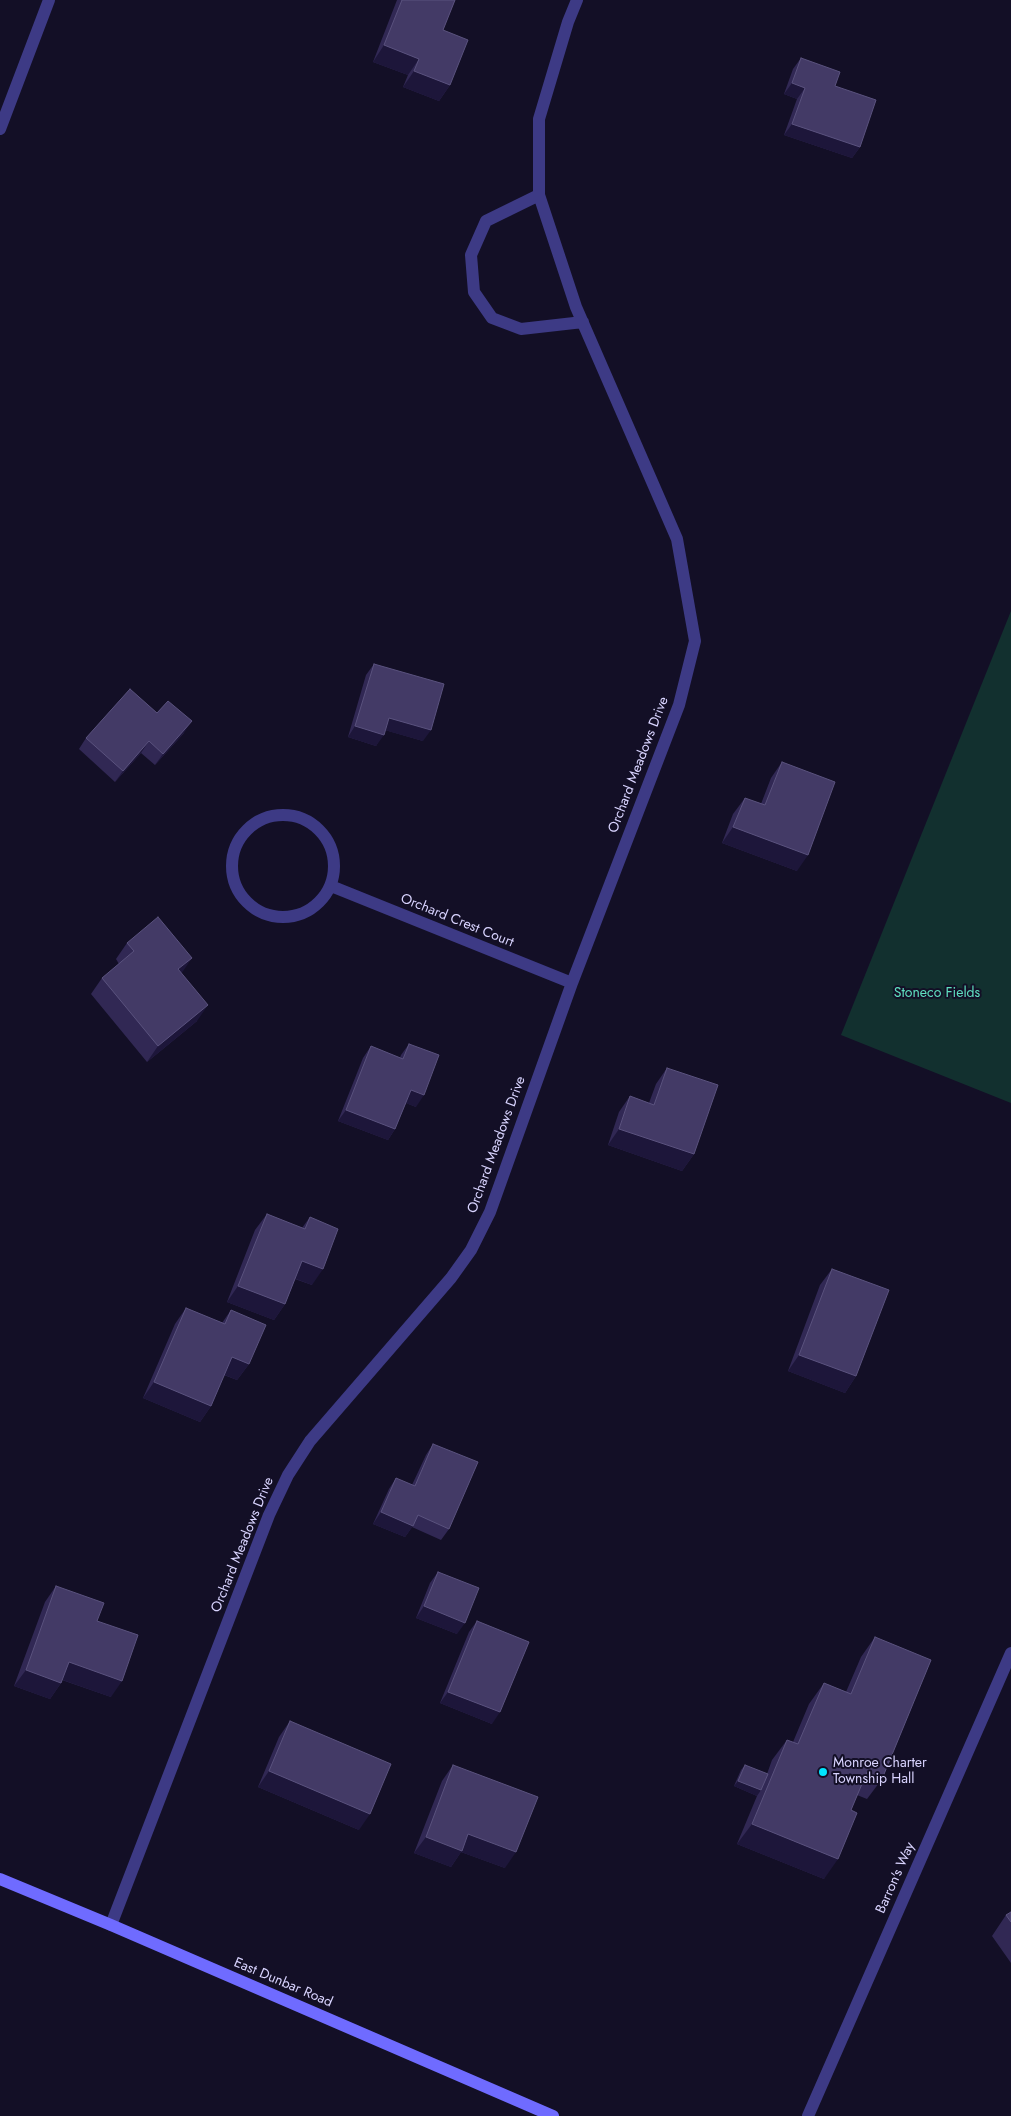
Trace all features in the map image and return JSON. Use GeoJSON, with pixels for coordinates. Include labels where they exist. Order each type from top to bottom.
{"type":"FeatureCollection","features":[{"type":"Feature","properties":{"kind":"street"},"geometry":{"type":"LineString","coordinates":[[0,129],[49,0]]}},
{"type":"Feature","properties":{"kind":"street","name":"Orchard Meadows Drive"},"geometry":{"type":"LineString","coordinates":[[111,1925],[269,1515],[288,1475],[310,1441],[451,1278],[471,1250],[490,1212],[572,983],[679,705],[695,641],[677,539],[583,322],[539,195],[539,119],[568,22],[577,0]]}},
{"type":"Feature","properties":{"kind":"street"},"geometry":{"type":"LineString","coordinates":[[539,195],[486,221],[471,255],[474,292],[492,318],[521,328],[583,322]]}},
{"type":"Feature","properties":{"kind":"street"},"geometry":{"type":"LineString","coordinates":[[279,814],[297,816],[313,823],[326,835],[334,851],[335,869],[331,886],[322,900],[308,911],[293,916],[276,917],[260,912],[247,902],[237,888],[232,873],[232,856],[238,840],[249,827],[263,818],[279,814]]}},
{"type":"Feature","properties":{"kind":"street","name":"Orchard Crest Court"},"geometry":{"type":"LineString","coordinates":[[331,886],[572,983]]}},
{"type":"Feature","properties":{"kind":"street","name":"Barron's Way"},"geometry":{"type":"LineString","coordinates":[[808,2116],[1011,1653]]}},
{"type":"Feature","properties":{"kind":"street","name":"East Dunbar Road"},"geometry":{"type":"LineString","coordinates":[[0,1879],[553,2116]]}},
{"type":"Feature","properties":{"kind":"green space","name":"Stoneco Fields"},"geometry":{"type":"Polygon","coordinates":[[[1011,611],[1011,1103],[841,1035],[1011,611]]]}},
{"type":"Feature","properties":{"kind":"building"},"geometry":{"type":"Polygon","coordinates":[[[402,0],[455,0],[443,30],[468,40],[450,85],[414,71],[419,59],[384,45],[402,0]]]}},
{"type":"Feature","properties":{"kind":"building"},"geometry":{"type":"Polygon","coordinates":[[[801,58],[840,72],[835,86],[876,100],[860,147],[792,124],[805,88],[792,83],[801,58]]]}},
{"type":"Feature","properties":{"kind":"building"},"geometry":{"type":"Polygon","coordinates":[[[374,664],[444,684],[431,730],[389,718],[384,735],[355,726],[374,664]]]}},
{"type":"Feature","properties":{"kind":"building"},"geometry":{"type":"Polygon","coordinates":[[[130,689],[157,713],[168,701],[192,721],[163,754],[149,741],[123,771],[86,738],[130,689]]]}},
{"type":"Feature","properties":{"kind":"building"},"geometry":{"type":"Polygon","coordinates":[[[782,762],[835,782],[808,855],[733,827],[745,798],[765,805],[782,762]]]}},
{"type":"Feature","properties":{"kind":"building"},"geometry":{"type":"Polygon","coordinates":[[[158,917],[192,958],[178,969],[208,1005],[158,1046],[102,978],[134,951],[127,943],[158,917]]]}},
{"type":"Feature","properties":{"kind":"building"},"geometry":{"type":"Polygon","coordinates":[[[409,1044],[439,1055],[424,1095],[411,1090],[395,1129],[346,1110],[371,1046],[403,1059],[409,1044]]]}},
{"type":"Feature","properties":{"kind":"building"},"geometry":{"type":"Polygon","coordinates":[[[667,1068],[718,1085],[694,1154],[619,1129],[630,1096],[654,1105],[667,1068]]]}},
{"type":"Feature","properties":{"kind":"building"},"geometry":{"type":"Polygon","coordinates":[[[267,1214],[305,1229],[310,1217],[338,1229],[323,1269],[302,1261],[285,1304],[238,1286],[267,1214]]]}},
{"type":"Feature","properties":{"kind":"building"},"geometry":{"type":"Polygon","coordinates":[[[832,1269],[889,1290],[856,1376],[799,1355],[832,1269]]]}},
{"type":"Feature","properties":{"kind":"building"},"geometry":{"type":"Polygon","coordinates":[[[186,1308],[225,1324],[231,1310],[266,1325],[249,1364],[232,1357],[211,1406],[154,1382],[186,1308]]]}},
{"type":"Feature","properties":{"kind":"building"},"geometry":{"type":"Polygon","coordinates":[[[433,1444],[478,1462],[449,1529],[418,1515],[413,1526],[381,1512],[396,1478],[415,1486],[433,1444]]]}},
{"type":"Feature","properties":{"kind":"building"},"geometry":{"type":"Polygon","coordinates":[[[438,1572],[479,1588],[465,1623],[424,1606],[438,1572]]]}},
{"type":"Feature","properties":{"kind":"building"},"geometry":{"type":"Polygon","coordinates":[[[56,1586],[104,1603],[97,1621],[138,1635],[122,1681],[69,1662],[61,1683],[26,1670],[56,1586]]]}},
{"type":"Feature","properties":{"kind":"building"},"geometry":{"type":"Polygon","coordinates":[[[477,1621],[529,1642],[500,1712],[448,1692],[477,1621]]]}},
{"type":"Feature","properties":{"kind":"building","name":"Monroe Charter Township Hall"},"geometry":{"type":"Polygon","coordinates":[[[875,1637],[931,1660],[882,1779],[867,1772],[851,1810],[857,1813],[838,1859],[752,1824],[787,1740],[798,1744],[824,1683],[851,1694],[875,1637]]]}},
{"type":"Feature","properties":{"kind":"building"},"geometry":{"type":"Polygon","coordinates":[[[290,1721],[391,1764],[370,1814],[269,1771],[290,1721]]]}},
{"type":"Feature","properties":{"kind":"building"},"geometry":{"type":"Polygon","coordinates":[[[453,1765],[538,1797],[516,1852],[468,1834],[462,1851],[426,1837],[453,1765]]]}},
{"type":"Feature","properties":{"kind":"building"},"geometry":{"type":"Polygon","coordinates":[[[745,1765],[768,1774],[761,1790],[738,1781],[745,1765]]]}},
{"type":"Feature","properties":{"kind":"building"},"geometry":{"type":"Polygon","coordinates":[[[1011,1912],[1011,1922],[1006,1915],[1011,1912]]]}},
{"type":"Feature","properties":{"kind":"place","name":"Monroe Charter Township Hall"},"geometry":{"type":"Point","coordinates":[823,1772]}}]}
